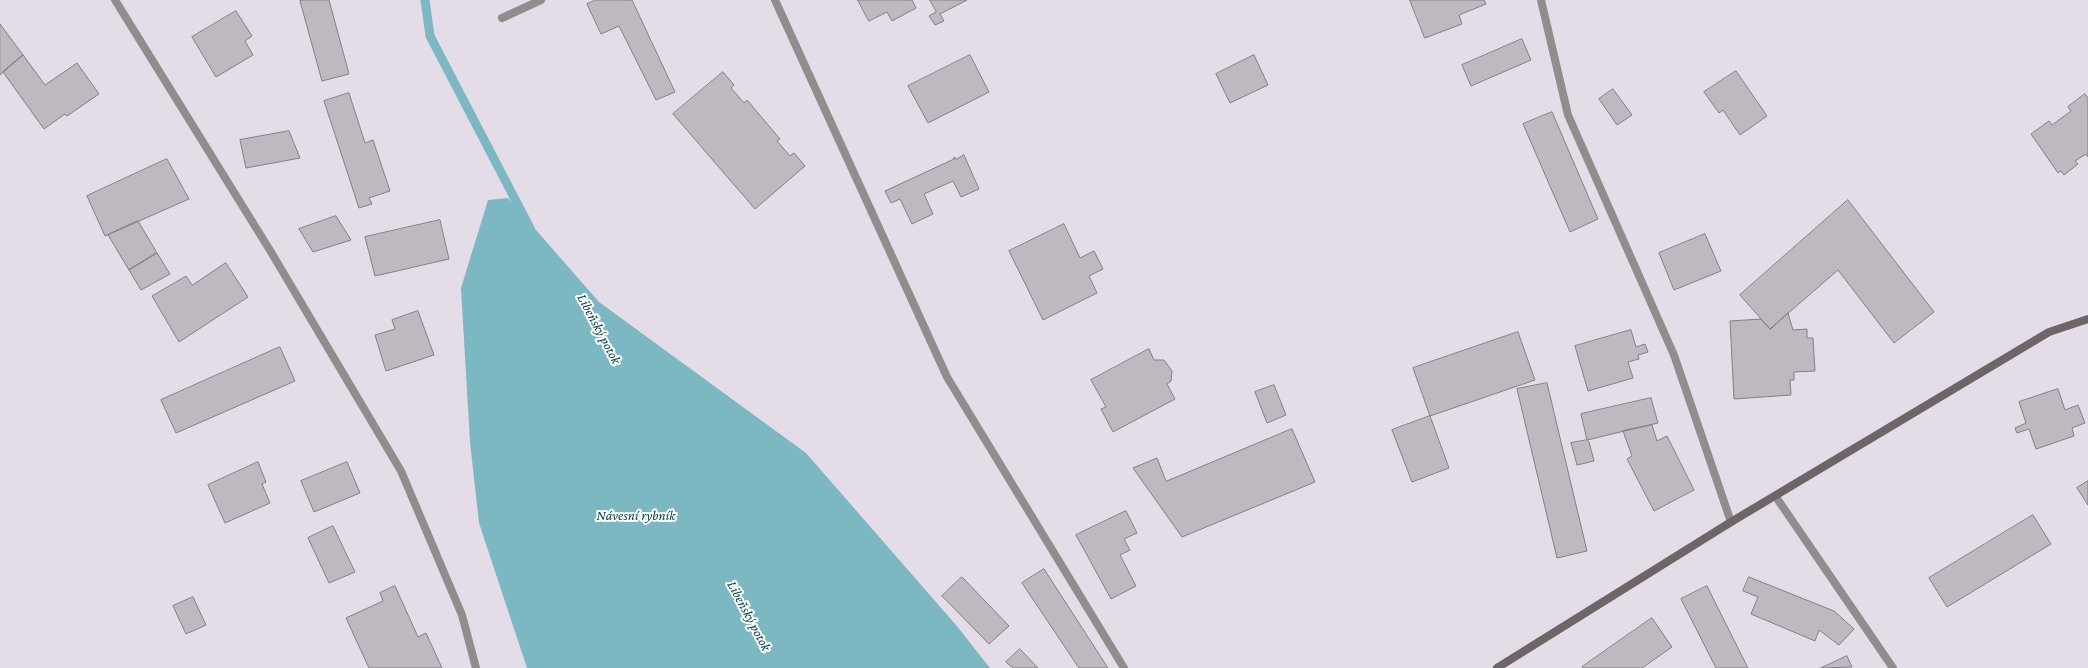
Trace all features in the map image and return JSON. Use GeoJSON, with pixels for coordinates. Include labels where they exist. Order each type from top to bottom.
{"type":"FeatureCollection","features":[{"type":"Feature","properties":{"kind":"street"},"geometry":{"type":"LineString","coordinates":[[115,0],[271,252],[401,471],[462,615],[476,668]]}},
{"type":"Feature","properties":{"kind":"street"},"geometry":{"type":"LineString","coordinates":[[502,18],[541,0]]}},
{"type":"Feature","properties":{"kind":"street"},"geometry":{"type":"LineString","coordinates":[[775,0],[947,377],[1124,668]]}},
{"type":"Feature","properties":{"kind":"street"},"geometry":{"type":"LineString","coordinates":[[1541,0],[1568,115],[1674,356],[1731,522]]}},
{"type":"Feature","properties":{"kind":"street"},"geometry":{"type":"LineString","coordinates":[[1497,668],[1731,522],[1776,497],[2049,332],[2088,319]]}},
{"type":"Feature","properties":{"kind":"street"},"geometry":{"type":"LineString","coordinates":[[1776,497],[1893,668]]}},
{"type":"Feature","properties":{"kind":"water","name":"Návesní rybník"},"geometry":{"type":"Polygon","coordinates":[[[508,198],[599,302],[806,453],[956,625],[990,668],[527,668],[479,523],[470,442],[461,288],[488,200],[508,198]]]}},
{"type":"Feature","properties":{"kind":"building"},"geometry":{"type":"Polygon","coordinates":[[[329,0],[349,74],[322,81],[300,1],[329,0]]]}},
{"type":"Feature","properties":{"kind":"building"},"geometry":{"type":"Polygon","coordinates":[[[596,0],[632,0],[675,92],[656,100],[619,26],[601,34],[587,4],[596,0]]]}},
{"type":"Feature","properties":{"kind":"building"},"geometry":{"type":"Polygon","coordinates":[[[858,0],[912,0],[916,8],[892,21],[887,12],[869,21],[858,0]]]}},
{"type":"Feature","properties":{"kind":"building"},"geometry":{"type":"Polygon","coordinates":[[[930,0],[967,0],[940,14],[944,21],[935,25],[929,16],[936,12],[930,0]]]}},
{"type":"Feature","properties":{"kind":"building"},"geometry":{"type":"Polygon","coordinates":[[[1410,0],[1484,0],[1486,4],[1459,15],[1462,24],[1425,38],[1410,0]]]}},
{"type":"Feature","properties":{"kind":"building"},"geometry":{"type":"Polygon","coordinates":[[[236,11],[252,36],[245,41],[253,55],[216,77],[192,37],[236,11]]]}},
{"type":"Feature","properties":{"kind":"building"},"geometry":{"type":"Polygon","coordinates":[[[0,24],[23,55],[0,75],[0,24]]]}},
{"type":"Feature","properties":{"kind":"building"},"geometry":{"type":"Polygon","coordinates":[[[1522,39],[1531,60],[1471,86],[1462,65],[1522,39]]]}},
{"type":"Feature","properties":{"kind":"building"},"geometry":{"type":"Polygon","coordinates":[[[23,55],[45,85],[77,63],[99,94],[67,116],[65,114],[44,129],[3,72],[23,55]]]}},
{"type":"Feature","properties":{"kind":"building"},"geometry":{"type":"Polygon","coordinates":[[[970,55],[989,92],[928,123],[908,86],[970,55]]]}},
{"type":"Feature","properties":{"kind":"building"},"geometry":{"type":"Polygon","coordinates":[[[1254,55],[1268,85],[1230,103],[1216,74],[1254,55]]]}},
{"type":"Feature","properties":{"kind":"building"},"geometry":{"type":"Polygon","coordinates":[[[1736,71],[1767,116],[1740,135],[1723,110],[1719,113],[1704,92],[1736,71]]]}},
{"type":"Feature","properties":{"kind":"building"},"geometry":{"type":"Polygon","coordinates":[[[723,72],[734,85],[731,88],[744,103],[747,100],[780,139],[777,141],[790,156],[794,153],[805,166],[755,209],[673,114],[723,72]]]}},
{"type":"Feature","properties":{"kind":"building"},"geometry":{"type":"Polygon","coordinates":[[[1613,89],[1632,115],[1617,125],[1599,99],[1613,89]]]}},
{"type":"Feature","properties":{"kind":"building"},"geometry":{"type":"Polygon","coordinates":[[[349,93],[365,143],[373,140],[390,191],[369,198],[372,204],[359,208],[324,101],[349,93]]]}},
{"type":"Feature","properties":{"kind":"building"},"geometry":{"type":"Polygon","coordinates":[[[2085,94],[2088,98],[2088,157],[2086,154],[2075,161],[2078,164],[2064,175],[2061,171],[2058,173],[2031,134],[2049,121],[2052,125],[2071,111],[2068,107],[2085,94]]]}},
{"type":"Feature","properties":{"kind":"building"},"geometry":{"type":"Polygon","coordinates":[[[1552,112],[1598,219],[1570,232],[1523,124],[1552,112]]]}},
{"type":"Feature","properties":{"kind":"building"},"geometry":{"type":"Polygon","coordinates":[[[289,131],[300,158],[246,168],[240,140],[289,131]]]}},
{"type":"Feature","properties":{"kind":"building"},"geometry":{"type":"Polygon","coordinates":[[[964,155],[979,189],[961,197],[953,181],[924,194],[933,214],[912,224],[900,199],[891,203],[885,191],[954,159],[953,158],[955,157],[956,159],[964,155]]]}},
{"type":"Feature","properties":{"kind":"building"},"geometry":{"type":"Polygon","coordinates":[[[167,159],[189,199],[105,236],[87,196],[167,159]]]}},
{"type":"Feature","properties":{"kind":"building"},"geometry":{"type":"Polygon","coordinates":[[[1848,200],[1934,312],[1894,343],[1838,270],[1770,329],[1740,295],[1848,200]]]}},
{"type":"Feature","properties":{"kind":"building"},"geometry":{"type":"Polygon","coordinates":[[[336,216],[351,240],[313,252],[299,229],[336,216]]]}},
{"type":"Feature","properties":{"kind":"building"},"geometry":{"type":"Polygon","coordinates":[[[440,220],[449,259],[375,276],[365,237],[440,220]]]}},
{"type":"Feature","properties":{"kind":"building"},"geometry":{"type":"Polygon","coordinates":[[[138,221],[157,253],[129,270],[108,235],[138,221]]]}},
{"type":"Feature","properties":{"kind":"building"},"geometry":{"type":"Polygon","coordinates":[[[1064,224],[1080,258],[1094,251],[1103,269],[1089,276],[1097,293],[1043,320],[1009,251],[1064,224]]]}},
{"type":"Feature","properties":{"kind":"building"},"geometry":{"type":"Polygon","coordinates":[[[1705,234],[1721,271],[1674,290],[1659,253],[1705,234]]]}},
{"type":"Feature","properties":{"kind":"building"},"geometry":{"type":"Polygon","coordinates":[[[157,253],[170,274],[141,290],[129,270],[157,253]]]}},
{"type":"Feature","properties":{"kind":"building"},"geometry":{"type":"Polygon","coordinates":[[[226,263],[248,297],[179,342],[152,296],[186,276],[192,285],[226,263]]]}},
{"type":"Feature","properties":{"kind":"building"},"geometry":{"type":"Polygon","coordinates":[[[418,311],[434,355],[386,371],[375,335],[395,329],[392,320],[418,311]]]}},
{"type":"Feature","properties":{"kind":"building"},"geometry":{"type":"Polygon","coordinates":[[[1788,313],[1793,330],[1807,329],[1807,338],[1813,338],[1815,371],[1794,372],[1794,380],[1790,380],[1791,395],[1734,399],[1730,321],[1761,319],[1770,329],[1788,313]]]}},
{"type":"Feature","properties":{"kind":"building"},"geometry":{"type":"Polygon","coordinates":[[[1631,330],[1636,347],[1645,344],[1648,352],[1638,355],[1639,359],[1628,362],[1633,378],[1588,391],[1575,346],[1631,330]]]}},
{"type":"Feature","properties":{"kind":"building"},"geometry":{"type":"Polygon","coordinates":[[[1518,332],[1535,380],[1430,416],[1413,368],[1518,332]]]}},
{"type":"Feature","properties":{"kind":"building"},"geometry":{"type":"Polygon","coordinates":[[[280,347],[295,381],[176,433],[161,400],[280,347]]]}},
{"type":"Feature","properties":{"kind":"building"},"geometry":{"type":"Polygon","coordinates":[[[1149,349],[1154,360],[1164,360],[1172,371],[1171,381],[1167,384],[1175,399],[1113,432],[1101,409],[1106,407],[1091,380],[1149,349]]]}},
{"type":"Feature","properties":{"kind":"building"},"geometry":{"type":"Polygon","coordinates":[[[1547,383],[1587,551],[1557,558],[1517,389],[1547,383]]]}},
{"type":"Feature","properties":{"kind":"building"},"geometry":{"type":"Polygon","coordinates":[[[1274,385],[1286,415],[1267,423],[1255,392],[1274,385]]]}},
{"type":"Feature","properties":{"kind":"building"},"geometry":{"type":"Polygon","coordinates":[[[2058,389],[2065,410],[2078,405],[2085,423],[2072,428],[2074,436],[2036,449],[2029,429],[2017,433],[2015,428],[2026,423],[2019,402],[2058,389]]]}},
{"type":"Feature","properties":{"kind":"building"},"geometry":{"type":"Polygon","coordinates":[[[1651,398],[1658,423],[1587,440],[1581,414],[1651,398]]]}},
{"type":"Feature","properties":{"kind":"building"},"geometry":{"type":"Polygon","coordinates":[[[1430,416],[1449,468],[1412,482],[1392,430],[1430,416]]]}},
{"type":"Feature","properties":{"kind":"building"},"geometry":{"type":"Polygon","coordinates":[[[1652,425],[1657,441],[1667,436],[1694,490],[1654,511],[1627,459],[1632,456],[1623,431],[1652,425]]]}},
{"type":"Feature","properties":{"kind":"building"},"geometry":{"type":"Polygon","coordinates":[[[1292,429],[1315,482],[1182,537],[1133,468],[1157,458],[1166,481],[1292,429]]]}},
{"type":"Feature","properties":{"kind":"building"},"geometry":{"type":"Polygon","coordinates":[[[1587,440],[1589,442],[1594,461],[1577,465],[1571,443],[1587,440]]]}},
{"type":"Feature","properties":{"kind":"building"},"geometry":{"type":"Polygon","coordinates":[[[258,462],[266,482],[262,484],[270,503],[225,523],[208,485],[258,462]]]}},
{"type":"Feature","properties":{"kind":"building"},"geometry":{"type":"Polygon","coordinates":[[[347,462],[360,493],[314,512],[301,481],[347,462]]]}},
{"type":"Feature","properties":{"kind":"building"},"geometry":{"type":"Polygon","coordinates":[[[2088,481],[2088,505],[2077,488],[2088,481]]]}},
{"type":"Feature","properties":{"kind":"building"},"geometry":{"type":"Polygon","coordinates":[[[1126,511],[1137,533],[1124,539],[1130,550],[1120,555],[1136,586],[1111,599],[1076,535],[1126,511]]]}},
{"type":"Feature","properties":{"kind":"building"},"geometry":{"type":"Polygon","coordinates":[[[2033,515],[2051,544],[1947,607],[1929,578],[2033,515]]]}},
{"type":"Feature","properties":{"kind":"building"},"geometry":{"type":"Polygon","coordinates":[[[333,526],[355,572],[329,583],[308,538],[333,526]]]}},
{"type":"Feature","properties":{"kind":"building"},"geometry":{"type":"Polygon","coordinates":[[[1044,569],[1108,668],[1079,668],[1022,583],[1044,569]]]}},
{"type":"Feature","properties":{"kind":"building"},"geometry":{"type":"Polygon","coordinates":[[[962,577],[1009,626],[989,644],[942,596],[962,577]]]}},
{"type":"Feature","properties":{"kind":"building"},"geometry":{"type":"Polygon","coordinates":[[[1749,577],[1834,611],[1854,629],[1839,645],[1819,630],[1815,641],[1751,614],[1758,597],[1743,591],[1749,577]]]}},
{"type":"Feature","properties":{"kind":"building"},"geometry":{"type":"Polygon","coordinates":[[[395,586],[418,637],[426,633],[442,668],[369,668],[346,618],[383,601],[380,593],[395,586]]]}},
{"type":"Feature","properties":{"kind":"building"},"geometry":{"type":"Polygon","coordinates":[[[1707,586],[1748,668],[1716,668],[1681,599],[1707,586]]]}},
{"type":"Feature","properties":{"kind":"building"},"geometry":{"type":"Polygon","coordinates":[[[193,597],[206,625],[186,634],[173,606],[193,597]]]}},
{"type":"Feature","properties":{"kind":"building"},"geometry":{"type":"Polygon","coordinates":[[[1652,618],[1672,647],[1642,668],[1582,667],[1652,618]]]}},
{"type":"Feature","properties":{"kind":"building"},"geometry":{"type":"Polygon","coordinates":[[[1020,649],[1038,668],[1013,668],[1006,662],[1020,649]]]}},
{"type":"Feature","properties":{"kind":"building"},"geometry":{"type":"Polygon","coordinates":[[[1847,656],[1852,667],[1821,668],[1847,656]]]}},
{"type":"Feature","properties":{"kind":"waterway","name":"Libeňský potok"},"geometry":{"type":"LineString","coordinates":[[425,0],[430,36],[530,228]]}}]}
